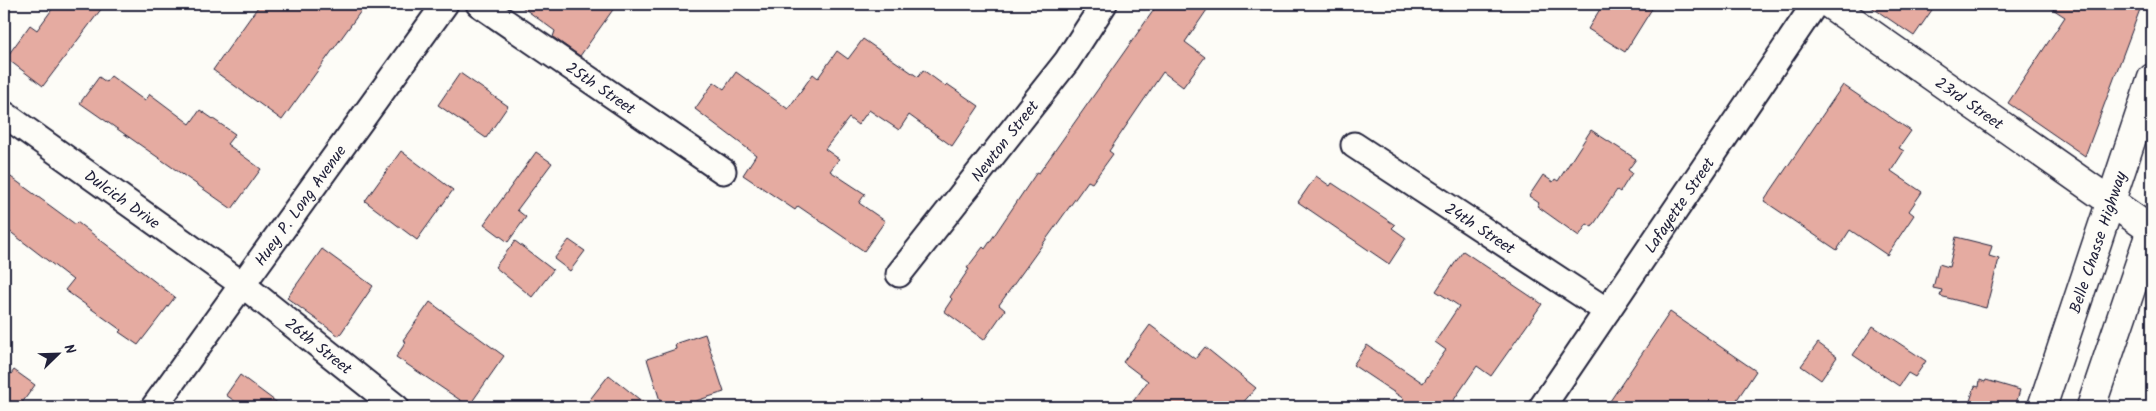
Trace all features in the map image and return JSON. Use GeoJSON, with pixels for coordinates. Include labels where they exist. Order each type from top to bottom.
{"type":"FeatureCollection","features":[{"type":"Feature","properties":{"kind":"main road","name":"23rd Street"},"geometry":{"type":"LineString","coordinates":[[1830,4],[2111,202],[2152,228]]}},
{"type":"Feature","properties":{"kind":"main road","name":"Belle Chasse Highway"},"geometry":{"type":"LineString","coordinates":[[2042,407],[2152,78]]}},
{"type":"Feature","properties":{"kind":"main road"},"geometry":{"type":"LineString","coordinates":[[2091,407],[2152,228]]}},
{"type":"Feature","properties":{"kind":"street","name":"Huey P. Long Avenue"},"geometry":{"type":"LineString","coordinates":[[154,407],[445,4]]}},
{"type":"Feature","properties":{"kind":"street","name":"25th Street"},"geometry":{"type":"LineString","coordinates":[[480,4],[722,171]]}},
{"type":"Feature","properties":{"kind":"street","name":"Newton Street"},"geometry":{"type":"LineString","coordinates":[[899,274],[1067,61],[1104,4]]}},
{"type":"Feature","properties":{"kind":"street","name":"Lafayette Street"},"geometry":{"type":"LineString","coordinates":[[1542,407],[1815,4]]}},
{"type":"Feature","properties":{"kind":"street","name":"Dulcich Drive"},"geometry":{"type":"LineString","coordinates":[[4,114],[243,285]]}},
{"type":"Feature","properties":{"kind":"street","name":"24th Street"},"geometry":{"type":"LineString","coordinates":[[1354,145],[1607,311]]}},
{"type":"Feature","properties":{"kind":"street","name":"26th Street"},"geometry":{"type":"LineString","coordinates":[[243,285],[396,407]]}},
{"type":"Feature","properties":{"kind":"building"},"geometry":{"type":"Polygon","coordinates":[[[56,4],[105,4],[43,86],[6,58],[30,25],[37,30],[56,4]]]}},
{"type":"Feature","properties":{"kind":"building"},"geometry":{"type":"Polygon","coordinates":[[[260,4],[366,4],[282,120],[213,70],[260,4]]]}},
{"type":"Feature","properties":{"kind":"building"},"geometry":{"type":"Polygon","coordinates":[[[518,4],[617,4],[580,56],[553,37],[555,31],[518,4]]]}},
{"type":"Feature","properties":{"kind":"building"},"geometry":{"type":"Polygon","coordinates":[[[1158,4],[1211,4],[1185,42],[1205,57],[1183,87],[1163,72],[1109,151],[1113,154],[1092,183],[1088,181],[999,305],[1005,310],[984,340],[944,311],[952,299],[950,297],[969,269],[967,268],[983,247],[985,249],[1037,172],[1039,173],[1158,4]]]}},
{"type":"Feature","properties":{"kind":"building"},"geometry":{"type":"Polygon","coordinates":[[[1603,4],[1655,4],[1625,52],[1588,29],[1603,4]]]}},
{"type":"Feature","properties":{"kind":"building"},"geometry":{"type":"Polygon","coordinates":[[[1867,4],[1936,4],[1914,36],[1867,4]]]}},
{"type":"Feature","properties":{"kind":"building"},"geometry":{"type":"Polygon","coordinates":[[[2045,4],[2142,4],[2085,156],[2008,103],[2065,17],[2045,4]]]}},
{"type":"Feature","properties":{"kind":"building"},"geometry":{"type":"Polygon","coordinates":[[[863,39],[918,77],[923,70],[945,86],[947,84],[979,106],[952,146],[909,115],[899,130],[869,110],[858,125],[849,118],[825,149],[839,159],[830,171],[865,194],[859,203],[885,221],[864,251],[798,206],[795,210],[743,175],[756,155],[695,109],[714,82],[724,89],[736,72],[788,109],[813,74],[818,78],[837,51],[848,59],[863,39]]]}},
{"type":"Feature","properties":{"kind":"building"},"geometry":{"type":"Polygon","coordinates":[[[460,73],[508,106],[486,138],[438,105],[460,73]]]}},
{"type":"Feature","properties":{"kind":"building"},"geometry":{"type":"Polygon","coordinates":[[[111,76],[145,101],[150,94],[190,124],[200,110],[235,134],[227,144],[261,169],[232,209],[80,103],[99,77],[106,82],[111,76]]]}},
{"type":"Feature","properties":{"kind":"building"},"geometry":{"type":"Polygon","coordinates":[[[1843,85],[1911,131],[1899,148],[1904,151],[1891,171],[1922,192],[1909,211],[1914,215],[1887,255],[1850,230],[1837,250],[1764,201],[1843,85]]]}},
{"type":"Feature","properties":{"kind":"building"},"geometry":{"type":"Polygon","coordinates":[[[1591,130],[1636,159],[1628,170],[1632,173],[1620,192],[1617,190],[1592,227],[1587,224],[1579,236],[1537,206],[1539,203],[1529,196],[1543,175],[1553,182],[1555,179],[1558,181],[1591,130]]]}},
{"type":"Feature","properties":{"kind":"building"},"geometry":{"type":"Polygon","coordinates":[[[401,151],[453,190],[417,240],[365,201],[401,151]]]}},
{"type":"Feature","properties":{"kind":"building"},"geometry":{"type":"Polygon","coordinates":[[[536,152],[552,163],[517,210],[526,217],[508,242],[484,224],[536,152]]]}},
{"type":"Feature","properties":{"kind":"building"},"geometry":{"type":"Polygon","coordinates":[[[4,172],[75,224],[77,222],[175,297],[138,345],[119,332],[121,330],[65,290],[73,280],[4,227],[4,172]]]}},
{"type":"Feature","properties":{"kind":"building"},"geometry":{"type":"Polygon","coordinates":[[[1316,176],[1330,186],[1332,183],[1395,225],[1392,228],[1406,238],[1389,264],[1298,202],[1316,176]]]}},
{"type":"Feature","properties":{"kind":"building"},"geometry":{"type":"Polygon","coordinates":[[[1956,237],[1992,246],[1989,256],[1999,259],[1986,308],[1940,296],[1942,290],[1933,288],[1939,264],[1949,267],[1956,237]]]}},
{"type":"Feature","properties":{"kind":"building"},"geometry":{"type":"Polygon","coordinates":[[[569,240],[585,251],[570,271],[554,259],[569,240]]]}},
{"type":"Feature","properties":{"kind":"building"},"geometry":{"type":"Polygon","coordinates":[[[515,241],[553,270],[532,297],[495,267],[515,241]]]}},
{"type":"Feature","properties":{"kind":"building"},"geometry":{"type":"Polygon","coordinates":[[[322,249],[373,286],[339,336],[287,298],[322,249]]]}},
{"type":"Feature","properties":{"kind":"building"},"geometry":{"type":"Polygon","coordinates":[[[1463,251],[1542,304],[1491,376],[1477,366],[1449,407],[1398,407],[1404,399],[1353,365],[1367,345],[1423,383],[1446,350],[1435,342],[1459,306],[1436,291],[1463,251]]]}},
{"type":"Feature","properties":{"kind":"building"},"geometry":{"type":"Polygon","coordinates":[[[430,302],[504,356],[469,406],[396,357],[406,342],[403,340],[430,302]]]}},
{"type":"Feature","properties":{"kind":"building"},"geometry":{"type":"Polygon","coordinates":[[[1670,312],[1756,371],[1732,407],[1606,407],[1670,312]]]}},
{"type":"Feature","properties":{"kind":"building"},"geometry":{"type":"Polygon","coordinates":[[[1150,325],[1195,359],[1205,347],[1256,388],[1239,407],[1129,407],[1148,381],[1123,362],[1150,325]]]}},
{"type":"Feature","properties":{"kind":"building"},"geometry":{"type":"Polygon","coordinates":[[[1873,326],[1926,361],[1915,377],[1908,373],[1899,386],[1853,355],[1873,326]]]}},
{"type":"Feature","properties":{"kind":"building"},"geometry":{"type":"Polygon","coordinates":[[[705,334],[724,392],[677,407],[662,407],[647,359],[676,349],[675,344],[705,334]]]}},
{"type":"Feature","properties":{"kind":"building"},"geometry":{"type":"Polygon","coordinates":[[[1818,343],[1837,357],[1821,380],[1801,366],[1818,343]]]}},
{"type":"Feature","properties":{"kind":"building"},"geometry":{"type":"Polygon","coordinates":[[[4,369],[11,374],[14,370],[35,385],[19,407],[4,407],[4,369]]]}},
{"type":"Feature","properties":{"kind":"building"},"geometry":{"type":"Polygon","coordinates":[[[240,375],[283,407],[243,407],[226,395],[240,375]]]}},
{"type":"Feature","properties":{"kind":"building"},"geometry":{"type":"Polygon","coordinates":[[[609,375],[649,407],[584,407],[609,375]]]}},
{"type":"Feature","properties":{"kind":"building"},"geometry":{"type":"Polygon","coordinates":[[[1980,380],[2020,390],[2015,407],[1968,407],[1975,386],[1979,387],[1980,380]]]}},
{"type":"Feature","properties":{"kind":"railway"},"geometry":{"type":"LineString","coordinates":[[2147,407],[2152,392]]}}]}
